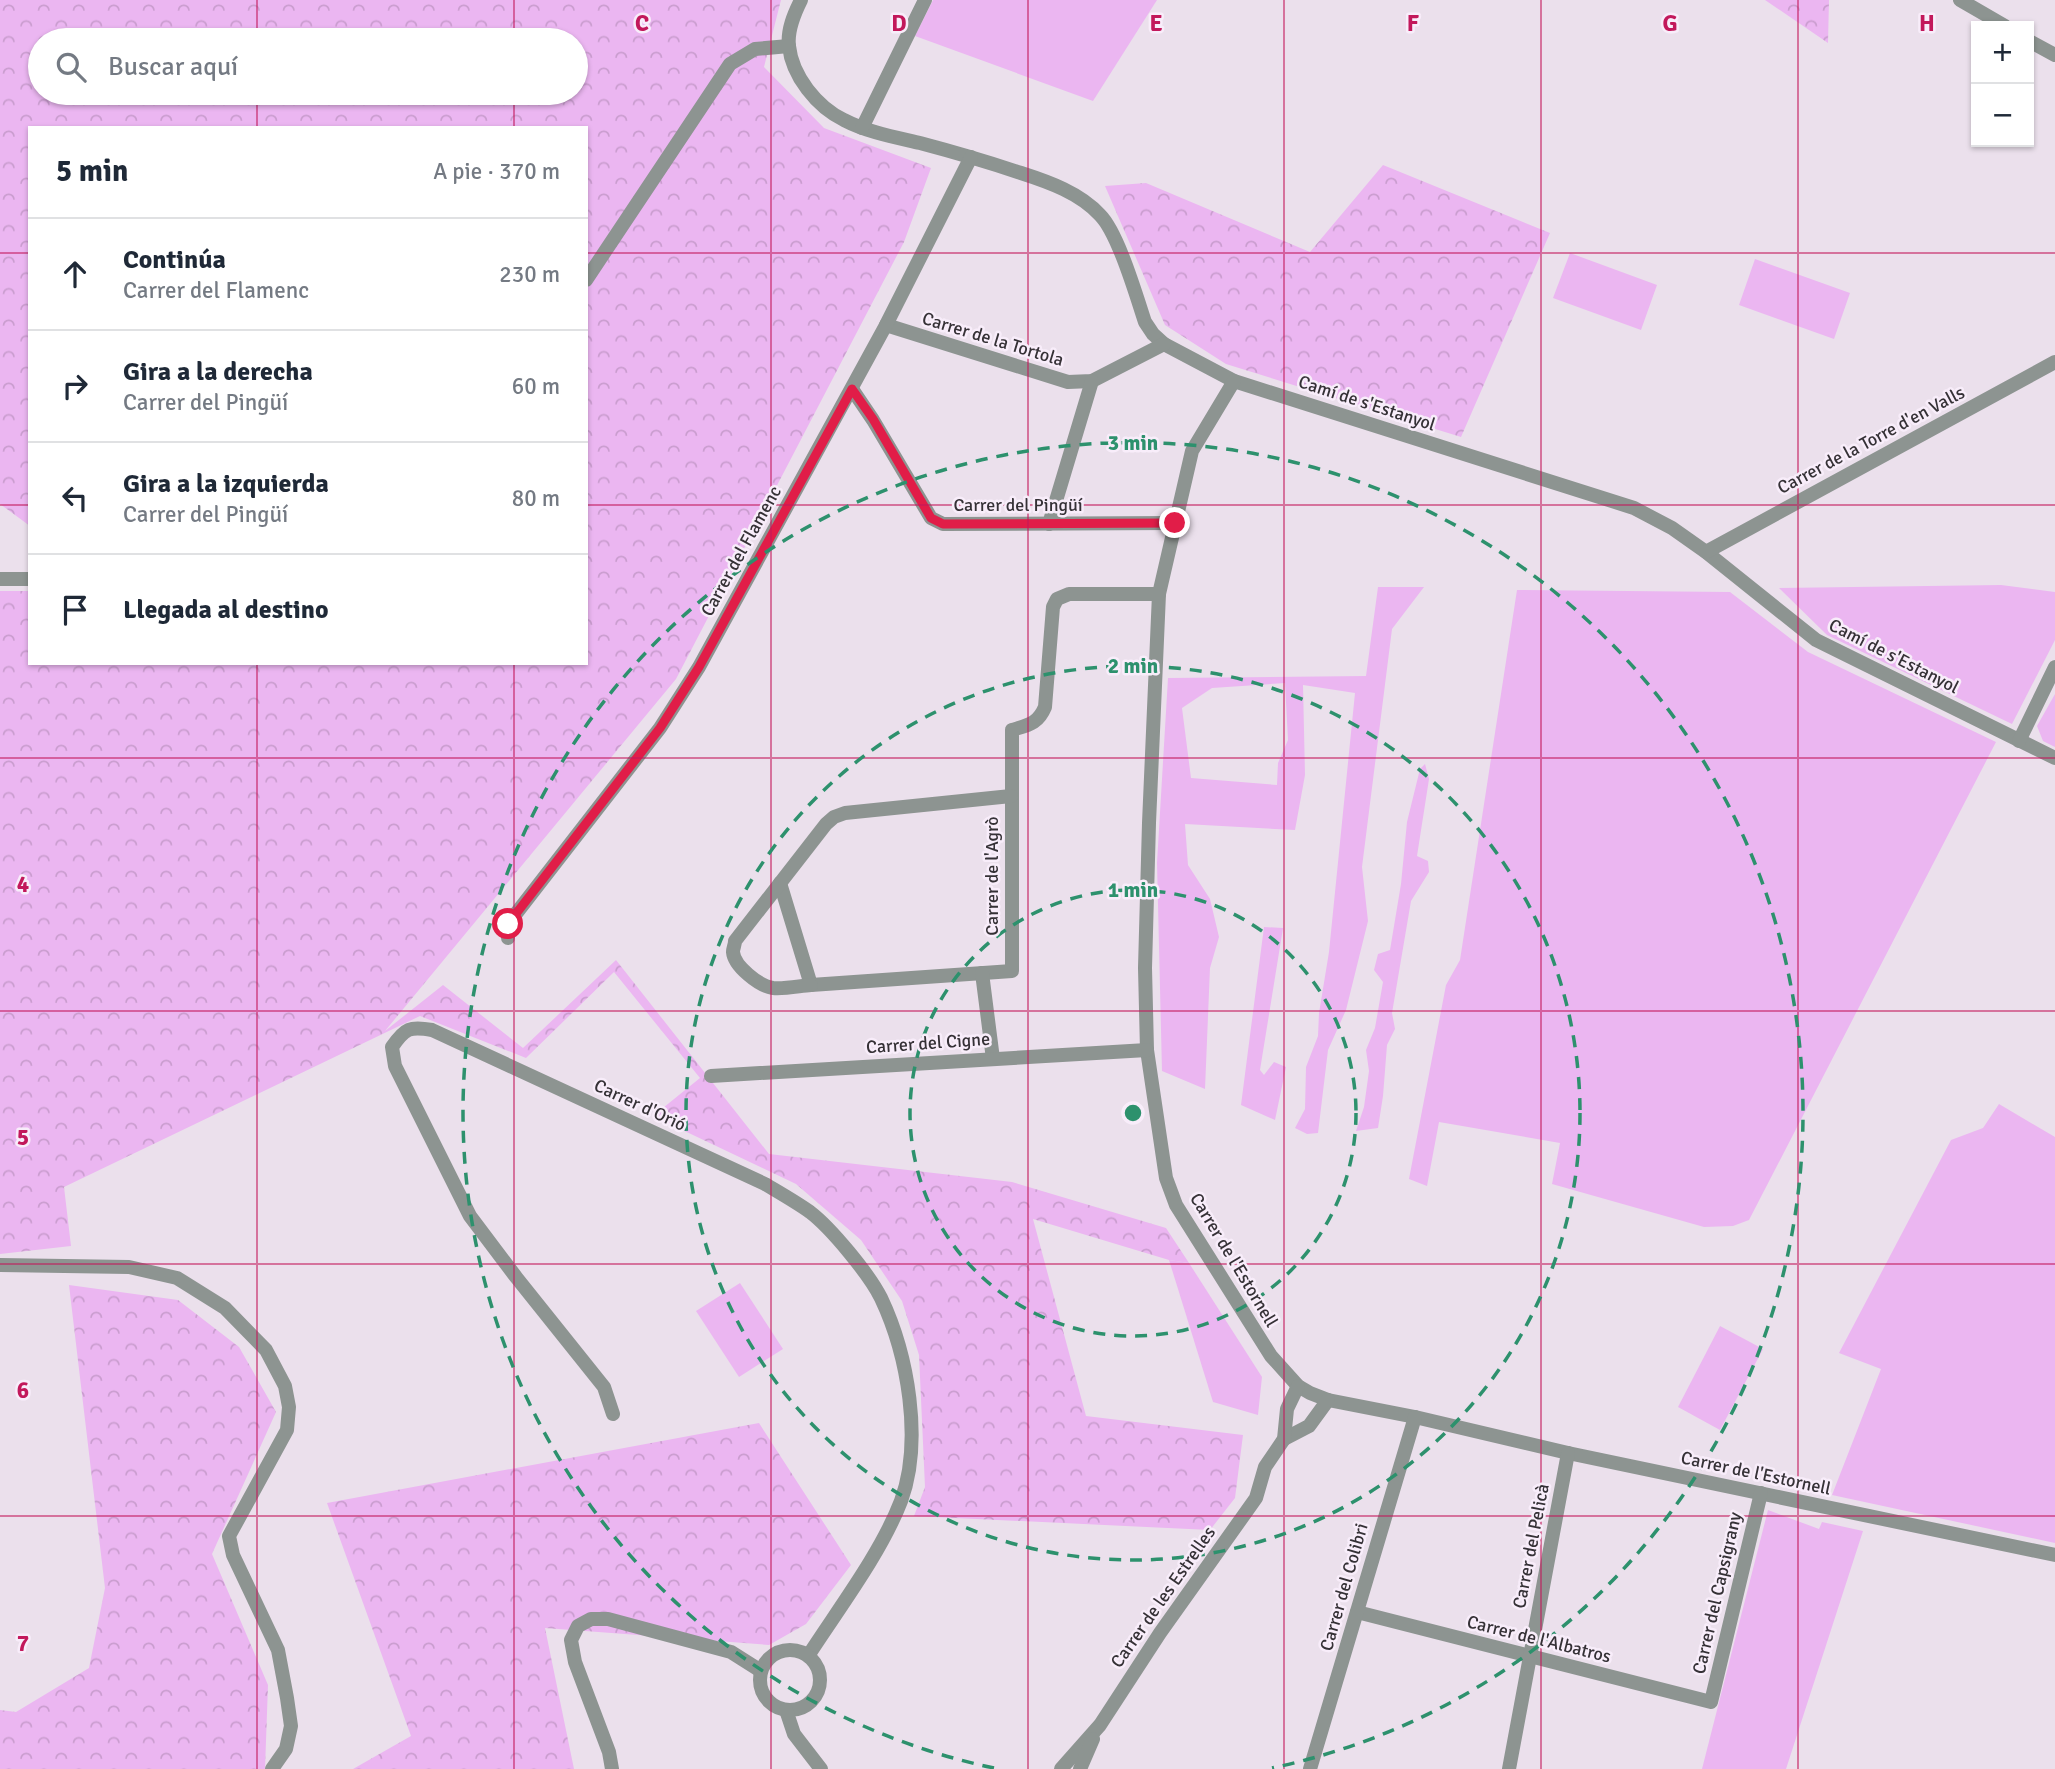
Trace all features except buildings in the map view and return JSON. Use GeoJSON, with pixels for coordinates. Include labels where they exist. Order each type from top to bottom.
{"type":"FeatureCollection","features":[{"type":"Feature","properties":{"kind":"street"},"geometry":{"type":"LineString","coordinates":[[588,277],[730,64],[755,49],[789,46],[793,14],[801,0]]}},
{"type":"Feature","properties":{"kind":"street"},"geometry":{"type":"LineString","coordinates":[[862,128],[925,0]]}},
{"type":"Feature","properties":{"kind":"street"},"geometry":{"type":"LineString","coordinates":[[1960,0],[1996,21]]}},
{"type":"Feature","properties":{"kind":"street"},"geometry":{"type":"LineString","coordinates":[[2034,43],[2055,55]]}},
{"type":"Feature","properties":{"kind":"street","name":"Camí de s'Estanyol"},"geometry":{"type":"LineString","coordinates":[[789,46],[799,75],[819,102],[841,119],[862,128],[971,156],[1053,183],[1100,215],[1111,229],[1146,322],[1153,334],[1164,344],[1234,382],[1634,508],[1672,528],[1706,552],[1816,640],[2055,758]]}},
{"type":"Feature","properties":{"kind":"street","name":"Carrer del Flamenc"},"geometry":{"type":"LineString","coordinates":[[508,938],[508,924],[660,728],[699,667],[852,389],[971,156]]}},
{"type":"Feature","properties":{"kind":"street","name":"Carrer de la Tortola"},"geometry":{"type":"LineString","coordinates":[[886,325],[1068,382],[1092,381]]}},
{"type":"Feature","properties":{"kind":"street"},"geometry":{"type":"LineString","coordinates":[[1049,524],[1092,381],[1164,344]]}},
{"type":"Feature","properties":{"kind":"street","name":"Carrer de la Torre d'en Valls"},"geometry":{"type":"LineString","coordinates":[[1706,552],[2055,362]]}},
{"type":"Feature","properties":{"kind":"street","name":"Carrer de l'Estornell"},"geometry":{"type":"LineString","coordinates":[[1234,382],[1192,451],[1159,594],[1145,968],[1147,1050],[1166,1178],[1176,1205],[1270,1356],[1298,1386],[1328,1400],[2055,1555]]}},
{"type":"Feature","properties":{"kind":"street","name":"Carrer del Pingüí"},"geometry":{"type":"LineString","coordinates":[[852,389],[873,419],[931,518],[943,524],[1175,523]]}},
{"type":"Feature","properties":{"kind":"street"},"geometry":{"type":"LineString","coordinates":[[0,579],[28,579]]}},
{"type":"Feature","properties":{"kind":"street","name":"Carrer de l'Agrò"},"geometry":{"type":"LineString","coordinates":[[780,883],[735,941],[733,952],[736,962],[744,970],[771,988],[1012,971],[1012,730],[1034,723],[1041,718],[1045,707],[1053,607],[1057,599],[1069,594],[1159,594]]}},
{"type":"Feature","properties":{"kind":"street"},"geometry":{"type":"LineString","coordinates":[[2019,741],[2055,667]]}},
{"type":"Feature","properties":{"kind":"street"},"geometry":{"type":"LineString","coordinates":[[811,985],[780,883],[826,824],[845,813],[1011,796]]}},
{"type":"Feature","properties":{"kind":"street"},"geometry":{"type":"LineString","coordinates":[[982,973],[993,1059]]}},
{"type":"Feature","properties":{"kind":"street","name":"Carrer d'Orió"},"geometry":{"type":"LineString","coordinates":[[613,1414],[604,1387],[470,1216],[395,1066],[393,1047],[401,1033],[415,1027],[432,1030],[765,1184],[811,1213],[848,1252],[880,1297],[898,1345],[911,1398],[912,1444],[902,1497],[888,1532],[808,1656]]}},
{"type":"Feature","properties":{"kind":"street","name":"Carrer del Cigne"},"geometry":{"type":"LineString","coordinates":[[711,1076],[1147,1050]]}},
{"type":"Feature","properties":{"kind":"street"},"geometry":{"type":"LineString","coordinates":[[0,1265],[128,1267],[177,1278],[225,1308],[265,1350],[285,1386],[289,1407],[287,1430],[229,1536],[233,1555],[278,1650],[287,1698],[291,1726],[286,1748],[272,1769]]}},
{"type":"Feature","properties":{"kind":"street","name":"Carrer de les Estrelles"},"geometry":{"type":"LineString","coordinates":[[1061,1769],[1100,1725],[1160,1633],[1256,1498],[1265,1466],[1283,1439],[1287,1409],[1298,1386]]}},
{"type":"Feature","properties":{"kind":"street","name":"Carrer de les Estrelles"},"geometry":{"type":"LineString","coordinates":[[1283,1439],[1309,1426],[1328,1400]]}},
{"type":"Feature","properties":{"kind":"street","name":"Carrer del Colibri"},"geometry":{"type":"LineString","coordinates":[[1310,1769],[1415,1417]]}},
{"type":"Feature","properties":{"kind":"street","name":"Carrer del Pelicà"},"geometry":{"type":"LineString","coordinates":[[1509,1769],[1568,1453]]}},
{"type":"Feature","properties":{"kind":"street","name":"Carrer del Capsigrany"},"geometry":{"type":"LineString","coordinates":[[1712,1702],[1761,1493]]}},
{"type":"Feature","properties":{"kind":"street","name":"Carrer de l'Albatros"},"geometry":{"type":"LineString","coordinates":[[1357,1612],[1712,1702]]}},
{"type":"Feature","properties":{"kind":"street"},"geometry":{"type":"LineString","coordinates":[[612,1769],[609,1752],[575,1662],[571,1640],[578,1626],[591,1619],[608,1619],[731,1652],[761,1671]]}},
{"type":"Feature","properties":{"kind":"street"},"geometry":{"type":"LineString","coordinates":[[781,1651],[800,1652],[808,1656],[819,1672],[818,1692],[805,1706],[796,1710],[777,1708],[764,1696],[761,1671],[772,1655],[781,1651]]}},
{"type":"Feature","properties":{"kind":"street"},"geometry":{"type":"LineString","coordinates":[[786,1710],[794,1734],[821,1769]]}},
{"type":"Feature","properties":{"kind":"street"},"geometry":{"type":"LineString","coordinates":[[1080,1769],[1100,1725]]}},
{"type":"Feature","properties":{"kind":"green space"},"geometry":{"type":"Polygon","coordinates":[[[0,0],[781,0],[764,67],[824,128],[931,168],[904,242],[676,679],[385,1031],[443,985],[523,1048],[616,960],[769,1154],[1012,1182],[1166,1228],[1189,1263],[1169,1260],[1033,1219],[1086,1416],[1243,1435],[1235,1498],[1210,1530],[914,1516],[925,1487],[919,1355],[902,1301],[861,1240],[796,1184],[653,1116],[700,1078],[614,972],[526,1058],[420,1016],[64,1187],[71,1246],[0,1254],[0,591],[28,591],[28,665],[588,665],[588,126],[28,126],[28,525],[0,504],[0,0]]]}},
{"type":"Feature","properties":{"kind":"green space"},"geometry":{"type":"Polygon","coordinates":[[[933,0],[1157,0],[1093,101],[915,36],[933,0]]]}},
{"type":"Feature","properties":{"kind":"green space"},"geometry":{"type":"Polygon","coordinates":[[[1765,0],[1829,0],[1828,43],[1765,0]]]}},
{"type":"Feature","properties":{"kind":"green space"},"geometry":{"type":"Polygon","coordinates":[[[1383,165],[1550,233],[1461,437],[1226,364],[1165,325],[1105,186],[1146,183],[1310,252],[1383,165]]]}},
{"type":"Feature","properties":{"kind":"green space"},"geometry":{"type":"Polygon","coordinates":[[[1570,253],[1657,285],[1641,330],[1553,298],[1570,253]]]}},
{"type":"Feature","properties":{"kind":"green space"},"geometry":{"type":"Polygon","coordinates":[[[1755,259],[1850,293],[1834,339],[1739,305],[1755,259]]]}},
{"type":"Feature","properties":{"kind":"green space"},"geometry":{"type":"Polygon","coordinates":[[[2001,585],[2055,592],[2055,640],[2012,724],[1827,635],[1779,588],[2001,585]]]}},
{"type":"Feature","properties":{"kind":"green space"},"geometry":{"type":"Polygon","coordinates":[[[1378,587],[1424,587],[1392,629],[1362,867],[1368,921],[1346,1010],[1328,1050],[1318,1133],[1307,1134],[1295,1128],[1305,1109],[1306,1067],[1318,1036],[1355,693],[1303,685],[1305,775],[1295,830],[1185,824],[1188,865],[1210,899],[1219,937],[1210,968],[1205,1089],[1162,1071],[1157,863],[1168,678],[1366,676],[1378,587]],[[1285,683],[1212,688],[1182,708],[1191,778],[1277,785],[1278,763],[1288,740],[1285,683]]]}},
{"type":"Feature","properties":{"kind":"green space"},"geometry":{"type":"Polygon","coordinates":[[[1517,590],[1730,592],[1808,652],[1996,742],[1749,1220],[1733,1226],[1704,1227],[1552,1184],[1560,1143],[1439,1122],[1427,1186],[1409,1179],[1446,985],[1460,960],[1517,590]]]}},
{"type":"Feature","properties":{"kind":"green space"},"geometry":{"type":"Polygon","coordinates":[[[2055,694],[2055,747],[2043,741],[2037,726],[2055,694]]]}},
{"type":"Feature","properties":{"kind":"green space"},"geometry":{"type":"Polygon","coordinates":[[[1425,764],[1429,779],[1417,856],[1428,861],[1429,872],[1411,901],[1392,1013],[1395,1029],[1387,1045],[1378,1128],[1356,1131],[1364,1107],[1369,1071],[1366,1050],[1375,1028],[1383,982],[1374,970],[1378,954],[1390,950],[1401,884],[1407,822],[1420,769],[1425,764]]]}},
{"type":"Feature","properties":{"kind":"green space"},"geometry":{"type":"Polygon","coordinates":[[[1264,927],[1283,928],[1260,1070],[1264,1075],[1274,1062],[1286,1067],[1275,1120],[1241,1105],[1264,927]]]}},
{"type":"Feature","properties":{"kind":"green space"},"geometry":{"type":"Polygon","coordinates":[[[1999,1104],[2055,1137],[2055,1543],[1832,1495],[1881,1369],[1839,1353],[1951,1140],[1983,1128],[1999,1104]]]}},
{"type":"Feature","properties":{"kind":"green space"},"geometry":{"type":"Polygon","coordinates":[[[1169,1260],[1189,1263],[1262,1377],[1258,1415],[1213,1402],[1169,1260]]]}},
{"type":"Feature","properties":{"kind":"green space"},"geometry":{"type":"Polygon","coordinates":[[[740,1283],[783,1349],[739,1377],[696,1311],[740,1283]]]}},
{"type":"Feature","properties":{"kind":"green space"},"geometry":{"type":"Polygon","coordinates":[[[69,1285],[178,1300],[239,1347],[276,1412],[212,1554],[268,1685],[265,1769],[0,1769],[0,1710],[16,1712],[89,1668],[105,1588],[69,1285]]]}},
{"type":"Feature","properties":{"kind":"green space"},"geometry":{"type":"Polygon","coordinates":[[[1720,1326],[1763,1349],[1720,1430],[1678,1407],[1720,1326]]]}},
{"type":"Feature","properties":{"kind":"green space"},"geometry":{"type":"Polygon","coordinates":[[[759,1423],[851,1565],[806,1624],[769,1645],[545,1628],[574,1769],[353,1769],[411,1736],[327,1503],[759,1423]]]}},
{"type":"Feature","properties":{"kind":"green space"},"geometry":{"type":"Polygon","coordinates":[[[1768,1510],[1819,1529],[1822,1522],[1863,1531],[1786,1769],[1702,1769],[1768,1510]]]}},
{"type":"Feature","properties":{"kind":"route"},"geometry":{"type":"LineString","coordinates":[[508,924],[660,728],[699,667],[852,389],[873,419],[931,518],[943,524],[1175,523]]}}]}
